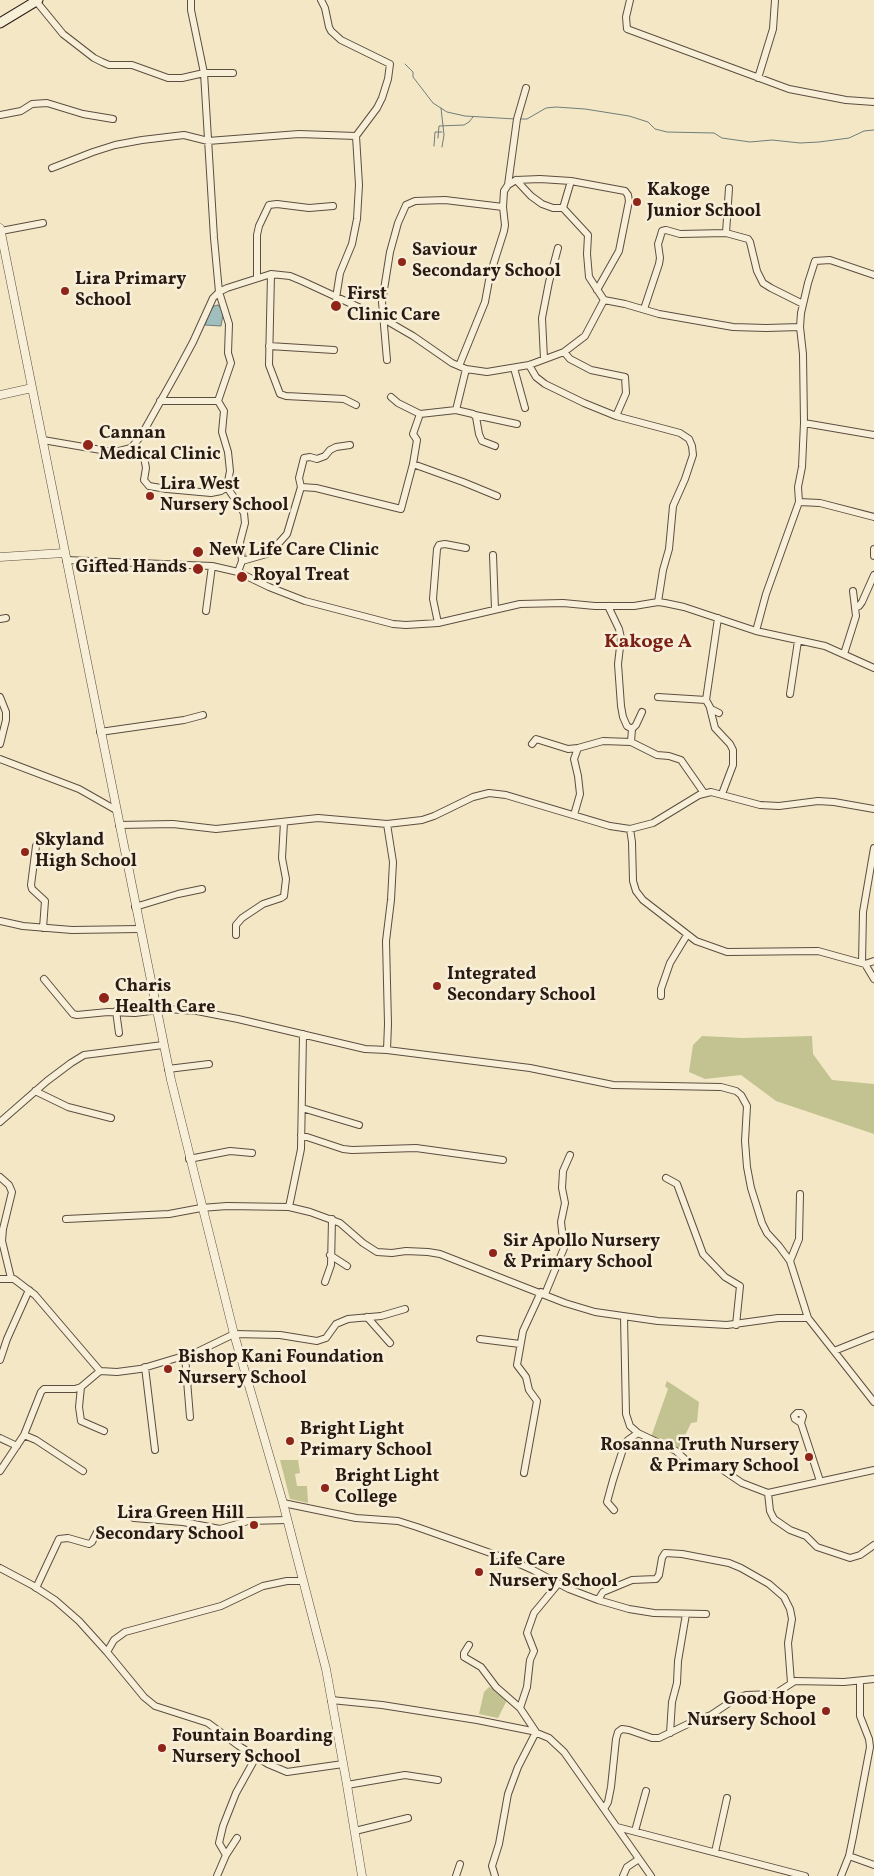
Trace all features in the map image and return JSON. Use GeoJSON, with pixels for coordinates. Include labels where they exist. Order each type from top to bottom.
{"type":"FeatureCollection","features":[{"type":"Feature","properties":{"kind":"main road"},"geometry":{"type":"LineString","coordinates":[[0,23],[37,1]]}},
{"type":"Feature","properties":{"kind":"street"},"geometry":{"type":"LineString","coordinates":[[131,448],[144,457],[146,468],[144,480],[149,486],[187,492],[211,493],[224,490],[227,487],[230,471],[228,452],[222,432],[224,411],[218,401],[231,363],[228,353],[229,324],[219,292],[204,73],[190,0]]}},
{"type":"Feature","properties":{"kind":"street"},"geometry":{"type":"LineString","coordinates":[[321,0],[325,8],[329,27],[341,40],[390,64],[382,98],[377,108],[356,136],[359,185],[357,219],[352,244],[340,273],[336,298]]}},
{"type":"Feature","properties":{"kind":"street"},"geometry":{"type":"LineString","coordinates":[[630,0],[626,17],[627,29],[758,78],[807,94],[874,102]]}},
{"type":"Feature","properties":{"kind":"street"},"geometry":{"type":"LineString","coordinates":[[758,78],[773,28],[775,0]]}},
{"type":"Feature","properties":{"kind":"street"},"geometry":{"type":"LineString","coordinates":[[37,1],[63,34],[78,47],[102,62],[132,65],[168,78],[182,78],[204,73],[233,73]]}},
{"type":"Feature","properties":{"kind":"street"},"geometry":{"type":"LineString","coordinates":[[458,366],[485,302],[490,275],[506,225],[503,193],[508,185],[517,120],[526,88]]}},
{"type":"Feature","properties":{"kind":"street"},"geometry":{"type":"LineString","coordinates":[[0,115],[21,111],[32,104],[48,103],[82,114],[113,119]]}},
{"type":"Feature","properties":{"kind":"street"},"geometry":{"type":"LineString","coordinates":[[52,168],[93,152],[142,140],[186,135],[208,141],[300,134],[356,136]]}},
{"type":"Feature","properties":{"kind":"street"},"geometry":{"type":"LineString","coordinates":[[508,185],[516,180],[540,178],[624,191],[628,195],[629,201],[620,251],[597,290]]}},
{"type":"Feature","properties":{"kind":"street"},"geometry":{"type":"LineString","coordinates":[[516,180],[531,196],[542,204],[553,208],[563,208],[588,235],[589,277],[604,300],[659,314],[733,327],[800,327]]}},
{"type":"Feature","properties":{"kind":"street"},"geometry":{"type":"LineString","coordinates":[[563,208],[571,182]]}},
{"type":"Feature","properties":{"kind":"street"},"geometry":{"type":"LineString","coordinates":[[726,233],[729,188]]}},
{"type":"Feature","properties":{"kind":"street"},"geometry":{"type":"LineString","coordinates":[[387,360],[382,302],[388,264],[397,228],[406,205],[415,201],[445,200],[503,207]]}},
{"type":"Feature","properties":{"kind":"street"},"geometry":{"type":"LineString","coordinates":[[257,277],[257,235],[269,205],[277,204],[309,208],[333,206]]}},
{"type":"Feature","properties":{"kind":"street"},"geometry":{"type":"LineString","coordinates":[[43,223],[0,230],[2,250],[43,440],[168,1068],[234,1334],[283,1503],[326,1669],[362,1876]]}},
{"type":"Feature","properties":{"kind":"street"},"geometry":{"type":"LineString","coordinates":[[644,309],[659,264],[658,244],[662,231],[666,230],[680,234],[726,233],[744,237],[750,242],[757,271],[763,283],[803,304]]}},
{"type":"Feature","properties":{"kind":"street"},"geometry":{"type":"LineString","coordinates":[[544,359],[542,318],[558,248]]}},
{"type":"Feature","properties":{"kind":"street"},"geometry":{"type":"LineString","coordinates":[[756,631],[766,594],[799,502],[798,486],[802,467],[804,424],[803,354],[800,327],[803,304],[815,262],[830,260],[874,275]]}},
{"type":"Feature","properties":{"kind":"street"},"geometry":{"type":"LineString","coordinates":[[271,274],[268,365],[280,394],[283,396],[344,399],[356,406]]}},
{"type":"Feature","properties":{"kind":"street"},"geometry":{"type":"LineString","coordinates":[[43,440],[107,451],[131,448],[141,436],[194,342],[213,298],[219,292],[257,277],[271,274],[290,276],[382,318],[414,336],[458,366],[487,372],[529,365],[564,352],[586,336],[604,300]]}},
{"type":"Feature","properties":{"kind":"street"},"geometry":{"type":"LineString","coordinates":[[269,346],[334,350]]}},
{"type":"Feature","properties":{"kind":"street"},"geometry":{"type":"LineString","coordinates":[[564,352],[570,359],[591,370],[625,378],[626,393],[616,416]]}},
{"type":"Feature","properties":{"kind":"street"},"geometry":{"type":"LineString","coordinates":[[529,365],[536,377],[545,384],[584,403],[616,416],[680,433],[689,439],[692,446],[691,463],[673,506],[669,549],[663,570],[658,602]]}},
{"type":"Feature","properties":{"kind":"street"},"geometry":{"type":"LineString","coordinates":[[514,368],[525,408]]}},
{"type":"Feature","properties":{"kind":"street"},"geometry":{"type":"LineString","coordinates":[[456,410],[466,369]]}},
{"type":"Feature","properties":{"kind":"street"},"geometry":{"type":"LineString","coordinates":[[0,395],[32,388]]}},
{"type":"Feature","properties":{"kind":"street"},"geometry":{"type":"LineString","coordinates":[[391,397],[398,403],[420,414],[456,410],[469,412],[475,416],[517,424]]}},
{"type":"Feature","properties":{"kind":"street"},"geometry":{"type":"LineString","coordinates":[[160,401],[218,401]]}},
{"type":"Feature","properties":{"kind":"street"},"geometry":{"type":"LineString","coordinates":[[301,487],[316,488],[401,509],[413,464],[417,440],[413,434],[420,414]]}},
{"type":"Feature","properties":{"kind":"street"},"geometry":{"type":"LineString","coordinates":[[475,416],[482,441],[495,446]]}},
{"type":"Feature","properties":{"kind":"street"},"geometry":{"type":"LineString","coordinates":[[804,424],[874,435]]}},
{"type":"Feature","properties":{"kind":"street"},"geometry":{"type":"LineString","coordinates":[[242,561],[270,553],[287,534],[301,487],[299,478],[304,458],[317,459],[325,456],[336,447],[350,445]]}},
{"type":"Feature","properties":{"kind":"street"},"geometry":{"type":"LineString","coordinates":[[413,464],[497,496]]}},
{"type":"Feature","properties":{"kind":"street"},"geometry":{"type":"LineString","coordinates":[[227,487],[244,513],[244,524],[240,542],[242,561],[238,572]]}},
{"type":"Feature","properties":{"kind":"street"},"geometry":{"type":"LineString","coordinates":[[799,502],[820,503],[874,517]]}},
{"type":"Feature","properties":{"kind":"street"},"geometry":{"type":"LineString","coordinates":[[438,623],[433,599],[437,549],[439,545],[445,544],[466,548]]}},
{"type":"Feature","properties":{"kind":"street"},"geometry":{"type":"LineString","coordinates":[[874,549],[874,556]]}},
{"type":"Feature","properties":{"kind":"street"},"geometry":{"type":"LineString","coordinates":[[493,555],[495,609]]}},
{"type":"Feature","properties":{"kind":"street"},"geometry":{"type":"LineString","coordinates":[[0,558],[65,556],[212,566],[238,572],[281,592],[330,608],[393,624],[417,625],[438,623],[520,604],[634,606],[658,602],[684,607],[756,631],[825,646],[874,668]]}},
{"type":"Feature","properties":{"kind":"street"},"geometry":{"type":"LineString","coordinates":[[206,611],[212,566]]}},
{"type":"Feature","properties":{"kind":"street"},"geometry":{"type":"LineString","coordinates":[[855,608],[862,602],[874,575]]}},
{"type":"Feature","properties":{"kind":"street"},"geometry":{"type":"LineString","coordinates":[[844,654],[856,616],[853,591]]}},
{"type":"Feature","properties":{"kind":"street"},"geometry":{"type":"LineString","coordinates":[[608,606],[619,629],[621,638],[618,664],[622,717],[632,729]]}},
{"type":"Feature","properties":{"kind":"street"},"geometry":{"type":"LineString","coordinates":[[718,618],[706,700],[715,728],[733,750],[733,766],[722,794]]}},
{"type":"Feature","properties":{"kind":"street"},"geometry":{"type":"LineString","coordinates":[[790,694],[798,641]]}},
{"type":"Feature","properties":{"kind":"street"},"geometry":{"type":"LineString","coordinates":[[0,697],[6,712],[0,744]]}},
{"type":"Feature","properties":{"kind":"street"},"geometry":{"type":"LineString","coordinates":[[658,698],[706,700]]}},
{"type":"Feature","properties":{"kind":"street"},"geometry":{"type":"LineString","coordinates":[[710,708],[719,713]]}},
{"type":"Feature","properties":{"kind":"street"},"geometry":{"type":"LineString","coordinates":[[631,742],[632,729],[642,712]]}},
{"type":"Feature","properties":{"kind":"street"},"geometry":{"type":"LineString","coordinates":[[100,732],[184,720],[203,715]]}},
{"type":"Feature","properties":{"kind":"street"},"geometry":{"type":"LineString","coordinates":[[532,744],[536,739],[568,749],[603,741],[631,742],[657,755],[676,758],[684,762],[704,793]]}},
{"type":"Feature","properties":{"kind":"street"},"geometry":{"type":"LineString","coordinates":[[574,759],[578,748]]}},
{"type":"Feature","properties":{"kind":"street"},"geometry":{"type":"LineString","coordinates":[[568,749],[574,759],[580,794],[574,815]]}},
{"type":"Feature","properties":{"kind":"street"},"geometry":{"type":"LineString","coordinates":[[0,759],[78,789],[116,810]]}},
{"type":"Feature","properties":{"kind":"street"},"geometry":{"type":"LineString","coordinates":[[119,825],[173,824],[216,828],[318,818],[387,824],[422,820],[473,797],[489,793],[506,795],[610,826],[630,829],[653,823],[704,793],[711,792],[760,805],[779,806],[826,802],[874,809]]}},
{"type":"Feature","properties":{"kind":"street"},"geometry":{"type":"LineString","coordinates":[[236,935],[236,924],[242,918],[263,904],[284,896],[286,879],[282,858],[284,822]]}},
{"type":"Feature","properties":{"kind":"street"},"geometry":{"type":"LineString","coordinates":[[387,824],[393,862],[386,940],[387,1050]]}},
{"type":"Feature","properties":{"kind":"street"},"geometry":{"type":"LineString","coordinates":[[630,829],[633,881],[636,892],[643,900],[687,935],[708,946],[727,952],[818,951],[864,963],[874,962]]}},
{"type":"Feature","properties":{"kind":"street"},"geometry":{"type":"LineString","coordinates":[[36,846],[31,885],[32,889],[45,901],[42,928]]}},
{"type":"Feature","properties":{"kind":"street"},"geometry":{"type":"LineString","coordinates":[[874,848],[863,912],[864,963],[874,979]]}},
{"type":"Feature","properties":{"kind":"street"},"geometry":{"type":"LineString","coordinates":[[135,907],[202,889]]}},
{"type":"Feature","properties":{"kind":"street"},"geometry":{"type":"LineString","coordinates":[[0,921],[23,926],[72,930],[139,929]]}},
{"type":"Feature","properties":{"kind":"street"},"geometry":{"type":"LineString","coordinates":[[661,996],[661,989],[670,963],[687,935]]}},
{"type":"Feature","properties":{"kind":"street"},"geometry":{"type":"LineString","coordinates":[[44,979],[73,1014],[83,1015],[116,1011],[135,1013],[180,1009],[303,1034],[352,1047],[545,1071],[613,1085],[721,1087],[736,1091],[741,1095],[747,1106],[746,1162],[755,1201],[766,1233],[779,1246],[790,1262],[808,1318],[874,1402]]}},
{"type":"Feature","properties":{"kind":"street"},"geometry":{"type":"LineString","coordinates":[[116,1011],[118,1033]]}},
{"type":"Feature","properties":{"kind":"street"},"geometry":{"type":"LineString","coordinates":[[289,1207],[301,1152],[303,1034]]}},
{"type":"Feature","properties":{"kind":"street"},"geometry":{"type":"LineString","coordinates":[[1,1120],[70,1062],[84,1055],[163,1044]]}},
{"type":"Feature","properties":{"kind":"street"},"geometry":{"type":"LineString","coordinates":[[168,1068],[209,1064]]}},
{"type":"Feature","properties":{"kind":"street"},"geometry":{"type":"LineString","coordinates":[[35,1091],[68,1107],[110,1118]]}},
{"type":"Feature","properties":{"kind":"street"},"geometry":{"type":"LineString","coordinates":[[302,1108],[359,1125]]}},
{"type":"Feature","properties":{"kind":"street"},"geometry":{"type":"LineString","coordinates":[[301,1135],[343,1149],[416,1148],[503,1160]]}},
{"type":"Feature","properties":{"kind":"street"},"geometry":{"type":"LineString","coordinates":[[189,1158],[230,1151],[252,1153]]}},
{"type":"Feature","properties":{"kind":"street"},"geometry":{"type":"LineString","coordinates":[[524,1473],[537,1404],[528,1389],[526,1377],[517,1366],[520,1344],[524,1325],[543,1293],[564,1248],[562,1222],[565,1203],[562,1188],[563,1171],[570,1154]]}},
{"type":"Feature","properties":{"kind":"street"},"geometry":{"type":"LineString","coordinates":[[0,1177],[9,1185],[12,1192],[2,1241],[11,1278]]}},
{"type":"Feature","properties":{"kind":"street"},"geometry":{"type":"LineString","coordinates":[[666,1178],[677,1184],[703,1254],[726,1277],[740,1286],[736,1325]]}},
{"type":"Feature","properties":{"kind":"street"},"geometry":{"type":"LineString","coordinates":[[790,1262],[799,1239],[800,1194]]}},
{"type":"Feature","properties":{"kind":"street"},"geometry":{"type":"LineString","coordinates":[[66,1219],[169,1214],[227,1206],[289,1207],[340,1223],[363,1243],[377,1252],[392,1254],[406,1251],[440,1254],[578,1307],[624,1317],[658,1321],[736,1325],[778,1318],[808,1318]]}},
{"type":"Feature","properties":{"kind":"street"},"geometry":{"type":"LineString","coordinates":[[324,1282],[331,1265],[332,1219]]}},
{"type":"Feature","properties":{"kind":"street"},"geometry":{"type":"LineString","coordinates":[[330,1255],[347,1266]]}},
{"type":"Feature","properties":{"kind":"street"},"geometry":{"type":"LineString","coordinates":[[0,1279],[11,1278],[29,1290],[48,1309],[100,1371]]}},
{"type":"Feature","properties":{"kind":"street"},"geometry":{"type":"LineString","coordinates":[[0,1360],[7,1339],[29,1290]]}},
{"type":"Feature","properties":{"kind":"street"},"geometry":{"type":"LineString","coordinates":[[0,1471],[24,1435],[42,1390],[45,1388],[70,1390],[80,1387],[100,1371],[130,1371],[145,1368],[185,1356],[234,1334],[280,1335],[317,1341],[326,1338],[340,1322],[348,1319],[381,1316],[405,1309]]}},
{"type":"Feature","properties":{"kind":"street"},"geometry":{"type":"LineString","coordinates":[[367,1317],[390,1343]]}},
{"type":"Feature","properties":{"kind":"street"},"geometry":{"type":"LineString","coordinates":[[624,1317],[626,1414],[630,1426],[638,1433],[676,1452],[692,1466],[717,1466],[742,1483],[768,1493],[874,1470]]}},
{"type":"Feature","properties":{"kind":"street"},"geometry":{"type":"LineString","coordinates":[[834,1351],[874,1335]]}},
{"type":"Feature","properties":{"kind":"street"},"geometry":{"type":"LineString","coordinates":[[480,1339],[520,1344]]}},
{"type":"Feature","properties":{"kind":"street"},"geometry":{"type":"LineString","coordinates":[[185,1356],[190,1417]]}},
{"type":"Feature","properties":{"kind":"street"},"geometry":{"type":"LineString","coordinates":[[145,1368],[155,1450]]}},
{"type":"Feature","properties":{"kind":"street"},"geometry":{"type":"LineString","coordinates":[[80,1387],[79,1412],[81,1421],[104,1431]]}},
{"type":"Feature","properties":{"kind":"street"},"geometry":{"type":"LineString","coordinates":[[801,1423],[820,1481]]}},
{"type":"Feature","properties":{"kind":"street"},"geometry":{"type":"LineString","coordinates":[[614,1510],[607,1502],[613,1480],[624,1446],[628,1440],[638,1433]]}},
{"type":"Feature","properties":{"kind":"street"},"geometry":{"type":"LineString","coordinates":[[24,1435],[36,1440],[83,1471]]}},
{"type":"Feature","properties":{"kind":"street"},"geometry":{"type":"LineString","coordinates":[[0,1438],[17,1446]]}},
{"type":"Feature","properties":{"kind":"street"},"geometry":{"type":"LineString","coordinates":[[768,1493],[770,1511],[774,1519],[790,1530],[806,1536],[817,1547],[850,1558],[860,1554],[874,1544]]}},
{"type":"Feature","properties":{"kind":"street"},"geometry":{"type":"LineString","coordinates":[[283,1503],[356,1518],[417,1526],[518,1563],[539,1572],[558,1584],[598,1600],[638,1611],[664,1614],[706,1614]]}},
{"type":"Feature","properties":{"kind":"street"},"geometry":{"type":"LineString","coordinates":[[134,1518],[183,1522],[220,1529],[248,1521],[287,1520]]}},
{"type":"Feature","properties":{"kind":"street"},"geometry":{"type":"LineString","coordinates":[[36,1588],[59,1540],[68,1538],[89,1544],[97,1532]]}},
{"type":"Feature","properties":{"kind":"street"},"geometry":{"type":"LineString","coordinates":[[598,1600],[603,1592],[632,1580],[656,1578],[659,1575],[662,1556],[667,1552],[734,1565],[769,1584],[784,1597],[790,1609],[792,1618],[788,1644],[791,1683]]}},
{"type":"Feature","properties":{"kind":"street"},"geometry":{"type":"LineString","coordinates":[[0,1568],[55,1600],[79,1621],[132,1684],[150,1702],[168,1712],[208,1723],[256,1757],[287,1772],[344,1764]]}},
{"type":"Feature","properties":{"kind":"street"},"geometry":{"type":"LineString","coordinates":[[107,1652],[114,1640],[125,1632],[221,1606],[263,1586],[287,1581],[303,1581]]}},
{"type":"Feature","properties":{"kind":"street"},"geometry":{"type":"LineString","coordinates":[[520,1708],[527,1687],[530,1660],[534,1651],[527,1632],[529,1624],[534,1613],[558,1584]]}},
{"type":"Feature","properties":{"kind":"street"},"geometry":{"type":"LineString","coordinates":[[670,1733],[672,1702],[677,1683],[678,1661],[686,1614]]}},
{"type":"Feature","properties":{"kind":"street"},"geometry":{"type":"LineString","coordinates":[[469,1645],[464,1653],[464,1657],[481,1667],[496,1687],[520,1708],[536,1732]]}},
{"type":"Feature","properties":{"kind":"street"},"geometry":{"type":"LineString","coordinates":[[604,1809],[610,1793],[618,1732],[622,1729],[656,1738],[718,1712],[735,1699],[746,1695],[775,1694],[791,1683],[808,1680],[832,1682],[874,1679]]}},
{"type":"Feature","properties":{"kind":"street"},"geometry":{"type":"LineString","coordinates":[[841,1876],[849,1856],[870,1747],[869,1739],[859,1713],[860,1681]]}},
{"type":"Feature","properties":{"kind":"street"},"geometry":{"type":"LineString","coordinates":[[332,1700],[409,1709],[536,1732],[549,1738],[560,1748],[651,1876]]}},
{"type":"Feature","properties":{"kind":"street"},"geometry":{"type":"LineString","coordinates":[[495,1876],[492,1866],[499,1844],[508,1794],[518,1767],[536,1732]]}},
{"type":"Feature","properties":{"kind":"street"},"geometry":{"type":"LineString","coordinates":[[226,1856],[219,1844],[223,1826],[236,1793],[256,1757]]}},
{"type":"Feature","properties":{"kind":"street"},"geometry":{"type":"LineString","coordinates":[[347,1785],[405,1775],[438,1780]]}},
{"type":"Feature","properties":{"kind":"street"},"geometry":{"type":"LineString","coordinates":[[635,1831],[646,1791]]}},
{"type":"Feature","properties":{"kind":"street"},"geometry":{"type":"LineString","coordinates":[[715,1852],[727,1798]]}},
{"type":"Feature","properties":{"kind":"street"},"geometry":{"type":"LineString","coordinates":[[354,1831],[408,1818]]}},
{"type":"Feature","properties":{"kind":"street"},"geometry":{"type":"LineString","coordinates":[[617,1827],[805,1876]]}},
{"type":"Feature","properties":{"kind":"street"},"geometry":{"type":"LineString","coordinates":[[217,1876],[237,1838]]}},
{"type":"Feature","properties":{"kind":"street"},"geometry":{"type":"LineString","coordinates":[[849,1856],[874,1865]]}},
{"type":"Feature","properties":{"kind":"street"},"geometry":{"type":"LineString","coordinates":[[623,1876],[627,1867],[639,1859]]}},
{"type":"Feature","properties":{"kind":"street"},"geometry":{"type":"LineString","coordinates":[[456,1876],[460,1864]]}},
{"type":"Feature","properties":{"kind":"green space"},"geometry":{"type":"Polygon","coordinates":[[[702,1036],[742,1038],[812,1036],[813,1054],[832,1080],[874,1084],[874,1134],[776,1101],[741,1075],[705,1079],[689,1072],[693,1045],[702,1036]]]}},
{"type":"Feature","properties":{"kind":"green space"},"geometry":{"type":"Polygon","coordinates":[[[667,1381],[699,1402],[697,1422],[691,1423],[679,1448],[661,1447],[651,1437],[668,1389],[665,1386],[667,1381]]]}},
{"type":"Feature","properties":{"kind":"green space"},"geometry":{"type":"Polygon","coordinates":[[[280,1460],[298,1460],[300,1473],[295,1474],[297,1486],[307,1486],[308,1503],[290,1499],[280,1460]]]}},
{"type":"Feature","properties":{"kind":"green space"},"geometry":{"type":"Polygon","coordinates":[[[489,1687],[501,1692],[507,1700],[498,1718],[479,1714],[484,1692],[489,1687]]]}},
{"type":"Feature","properties":{"kind":"water"},"geometry":{"type":"Polygon","coordinates":[[[218,305],[223,315],[221,326],[205,325],[209,313],[214,306],[218,305]]]}},
{"type":"Feature","properties":{"kind":"waterway"},"geometry":{"type":"LineString","coordinates":[[405,64],[413,72],[413,77],[433,103],[447,112],[465,116],[515,119]]}},
{"type":"Feature","properties":{"kind":"waterway"},"geometry":{"type":"LineString","coordinates":[[441,108],[444,135],[442,147]]}},
{"type":"Feature","properties":{"kind":"waterway"},"geometry":{"type":"LineString","coordinates":[[519,119],[527,119],[546,108],[585,109],[629,116],[648,122],[655,129],[667,132],[714,133],[722,138],[750,142],[772,140],[800,143],[819,142],[849,138],[864,131],[874,130]]}},
{"type":"Feature","properties":{"kind":"waterway"},"geometry":{"type":"LineString","coordinates":[[438,138],[439,126],[464,125],[473,117]]}},
{"type":"Feature","properties":{"kind":"waterway"},"geometry":{"type":"LineString","coordinates":[[434,146],[435,132],[442,132]]}},
{"type":"Feature","properties":{"kind":"place","name":"Kakoge Junior School"},"geometry":{"type":"Point","coordinates":[637,202]}},
{"type":"Feature","properties":{"kind":"place","name":"Saviour Secondary School"},"geometry":{"type":"Point","coordinates":[402,262]}},
{"type":"Feature","properties":{"kind":"place","name":"Lira Primary School"},"geometry":{"type":"Point","coordinates":[65,291]}},
{"type":"Feature","properties":{"kind":"place","name":"First Clinic Care"},"geometry":{"type":"Point","coordinates":[336,306]}},
{"type":"Feature","properties":{"kind":"place","name":"Cannan Medical Clinic"},"geometry":{"type":"Point","coordinates":[88,445]}},
{"type":"Feature","properties":{"kind":"place","name":"Lira West Nursery School"},"geometry":{"type":"Point","coordinates":[150,496]}},
{"type":"Feature","properties":{"kind":"place","name":"New Life Care Clinic"},"geometry":{"type":"Point","coordinates":[198,552]}},
{"type":"Feature","properties":{"kind":"place","name":"Gifted Hands"},"geometry":{"type":"Point","coordinates":[198,569]}},
{"type":"Feature","properties":{"kind":"place","name":"Royal Treat"},"geometry":{"type":"Point","coordinates":[242,577]}},
{"type":"Feature","properties":{"kind":"place","name":"Skyland High School"},"geometry":{"type":"Point","coordinates":[25,852]}},
{"type":"Feature","properties":{"kind":"place","name":"Integrated Secondary School"},"geometry":{"type":"Point","coordinates":[437,986]}},
{"type":"Feature","properties":{"kind":"place","name":"Charis Health Care"},"geometry":{"type":"Point","coordinates":[104,998]}},
{"type":"Feature","properties":{"kind":"place","name":"Sir Apollo Nursery & Primary School"},"geometry":{"type":"Point","coordinates":[493,1253]}},
{"type":"Feature","properties":{"kind":"place","name":"Bishop Kani Foundation Nursery School"},"geometry":{"type":"Point","coordinates":[168,1369]}},
{"type":"Feature","properties":{"kind":"place","name":"Bright Light Primary School"},"geometry":{"type":"Point","coordinates":[290,1441]}},
{"type":"Feature","properties":{"kind":"place","name":"Rosanna Truth Nursery & Primary School"},"geometry":{"type":"Point","coordinates":[809,1457]}},
{"type":"Feature","properties":{"kind":"place","name":"Bright Light College"},"geometry":{"type":"Point","coordinates":[325,1488]}},
{"type":"Feature","properties":{"kind":"place","name":"Lira Green Hill Secondary School"},"geometry":{"type":"Point","coordinates":[254,1525]}},
{"type":"Feature","properties":{"kind":"place","name":"Life Care Nursery School"},"geometry":{"type":"Point","coordinates":[479,1572]}},
{"type":"Feature","properties":{"kind":"place","name":"Good Hope Nursery School"},"geometry":{"type":"Point","coordinates":[826,1711]}},
{"type":"Feature","properties":{"kind":"place","name":"Fountain Boarding Nursery School"},"geometry":{"type":"Point","coordinates":[162,1748]}},
{"type":"Feature","properties":{"kind":"district","name":"Kakoge A"},"geometry":{"type":"Point","coordinates":[648,643]}}]}
